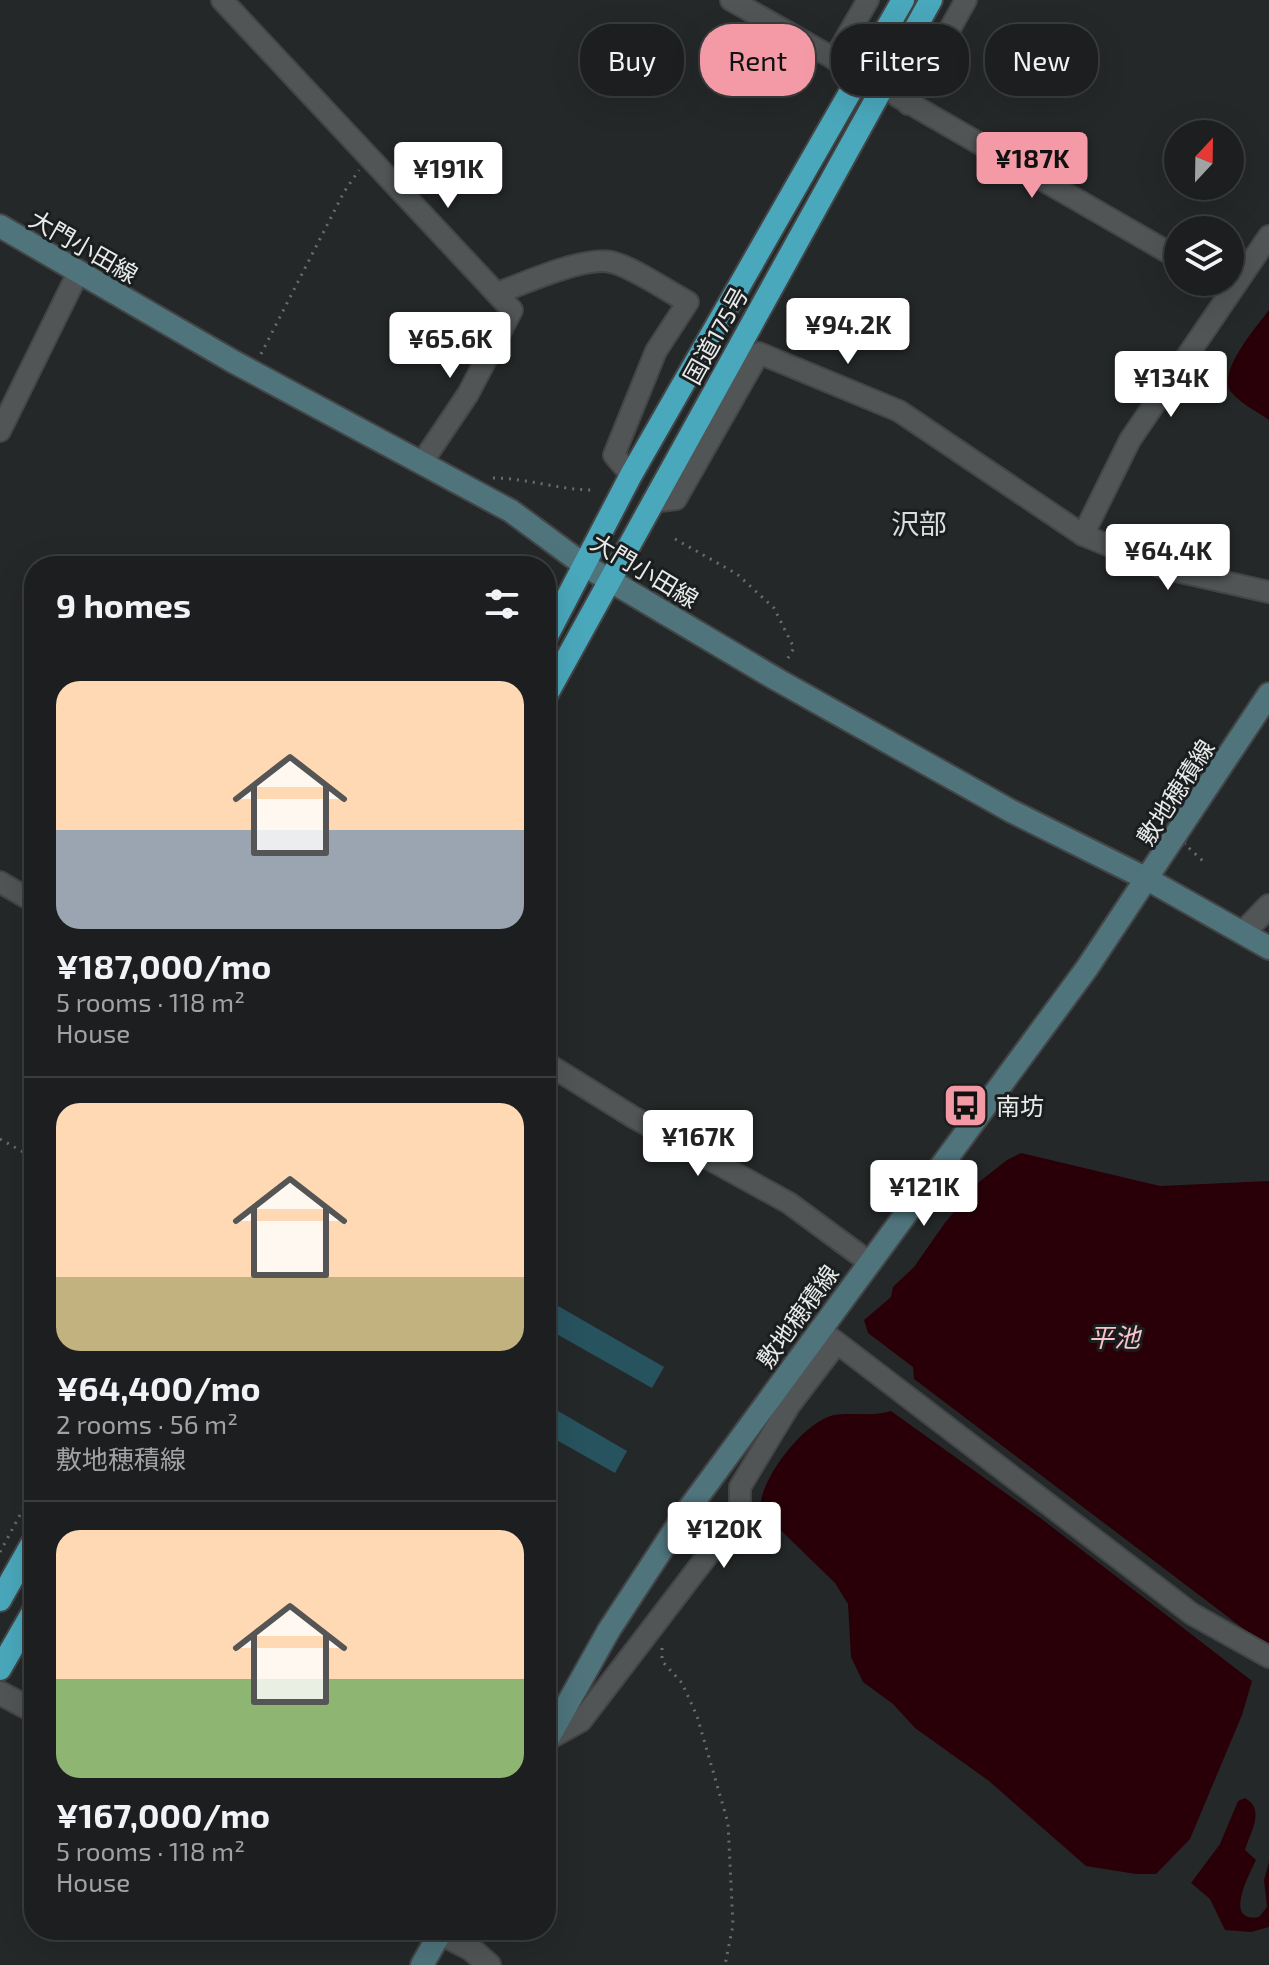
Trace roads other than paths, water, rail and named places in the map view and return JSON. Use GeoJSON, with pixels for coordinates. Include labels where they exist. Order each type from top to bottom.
{"type":"FeatureCollection","features":[{"type":"Feature","properties":{"kind":"highway","name":"国道175号"},"geometry":{"type":"LineString","coordinates":[[556,619],[631,475],[903,0]]}},
{"type":"Feature","properties":{"kind":"highway","name":"国道175号"},"geometry":{"type":"LineString","coordinates":[[556,678],[931,0]]}},
{"type":"Feature","properties":{"kind":"highway"},"geometry":{"type":"LineString","coordinates":[[0,1600],[24,1558]]}},
{"type":"Feature","properties":{"kind":"highway"},"geometry":{"type":"LineString","coordinates":[[0,1669],[24,1627]]}},
{"type":"Feature","properties":{"kind":"main road","name":"大門小田線"},"geometry":{"type":"LineString","coordinates":[[0,226],[253,371],[453,477],[511,511],[584,565],[776,679],[1011,811],[1149,880],[1269,948]]}},
{"type":"Feature","properties":{"kind":"main road","name":"敷地穂積線"},"geometry":{"type":"LineString","coordinates":[[556,1723],[609,1630],[677,1526],[819,1329],[979,1117],[1149,880],[1269,694]]}},
{"type":"Feature","properties":{"kind":"main road"},"geometry":{"type":"LineString","coordinates":[[422,1965],[434,1940]]}},
{"type":"Feature","properties":{"kind":"street"},"geometry":{"type":"LineString","coordinates":[[222,0],[512,310],[468,394],[423,461]]}},
{"type":"Feature","properties":{"kind":"street"},"geometry":{"type":"LineString","coordinates":[[731,0],[841,63],[868,0]]}},
{"type":"Feature","properties":{"kind":"street"},"geometry":{"type":"LineString","coordinates":[[966,0],[902,100],[1164,250]]}},
{"type":"Feature","properties":{"kind":"street"},"geometry":{"type":"LineString","coordinates":[[1244,265],[1269,236]]}},
{"type":"Feature","properties":{"kind":"street"},"geometry":{"type":"LineString","coordinates":[[498,293],[548,274],[598,261],[613,262],[688,302],[656,351],[614,455],[631,475]]}},
{"type":"Feature","properties":{"kind":"street"},"geometry":{"type":"LineString","coordinates":[[0,431],[78,273]]}},
{"type":"Feature","properties":{"kind":"street"},"geometry":{"type":"LineString","coordinates":[[1083,535],[1130,440],[1220,296]]}},
{"type":"Feature","properties":{"kind":"street"},"geometry":{"type":"LineString","coordinates":[[652,502],[676,499],[759,353],[899,411],[1083,535],[1163,568],[1269,592]]}},
{"type":"Feature","properties":{"kind":"street"},"geometry":{"type":"LineString","coordinates":[[0,882],[24,896]]}},
{"type":"Feature","properties":{"kind":"street"},"geometry":{"type":"LineString","coordinates":[[1243,933],[1269,906]]}},
{"type":"Feature","properties":{"kind":"street"},"geometry":{"type":"LineString","coordinates":[[556,1069],[633,1117],[789,1203],[869,1262]]}},
{"type":"Feature","properties":{"kind":"street"},"geometry":{"type":"LineString","coordinates":[[819,1329],[1192,1614],[1269,1657]]}},
{"type":"Feature","properties":{"kind":"street"},"geometry":{"type":"LineString","coordinates":[[556,1735],[581,1721],[740,1513],[740,1487],[789,1406],[837,1343]]}},
{"type":"Feature","properties":{"kind":"street"},"geometry":{"type":"LineString","coordinates":[[0,1693],[24,1706]]}},
{"type":"Feature","properties":{"kind":"street"},"geometry":{"type":"LineString","coordinates":[[455,1940],[489,1965]]}},
{"type":"Feature","properties":{"kind":"water"},"geometry":{"type":"Polygon","coordinates":[[[1269,310],[1269,420],[1240,401],[1228,385],[1229,374],[1240,350],[1269,310]]]}},
{"type":"Feature","properties":{"kind":"water","name":"平池"},"geometry":{"type":"Polygon","coordinates":[[[1021,1153],[1160,1186],[1269,1181],[1269,1648],[914,1379],[913,1367],[868,1333],[864,1320],[891,1297],[893,1287],[914,1267],[979,1182],[1021,1153]]]}},
{"type":"Feature","properties":{"kind":"water"},"geometry":{"type":"Polygon","coordinates":[[[891,1411],[1039,1517],[1252,1681],[1242,1715],[1190,1839],[1156,1874],[1086,1866],[989,1781],[915,1728],[893,1704],[863,1682],[851,1657],[848,1604],[835,1583],[760,1510],[767,1483],[775,1469],[809,1429],[834,1415],[891,1411]]]}},
{"type":"Feature","properties":{"kind":"water"},"geometry":{"type":"Polygon","coordinates":[[[1245,1798],[1255,1808],[1256,1815],[1245,1850],[1256,1860],[1244,1886],[1240,1906],[1242,1913],[1248,1917],[1259,1917],[1267,1907],[1264,1880],[1269,1862],[1269,1927],[1251,1932],[1225,1930],[1210,1899],[1191,1883],[1220,1844],[1238,1801],[1245,1798]]]}},
{"type":"Feature","properties":{"kind":"place","name":"南坊"},"geometry":{"type":"Point","coordinates":[965,1105]}},
{"type":"Feature","properties":{"kind":"district","name":"沢部"},"geometry":{"type":"Point","coordinates":[919,523]}}]}
